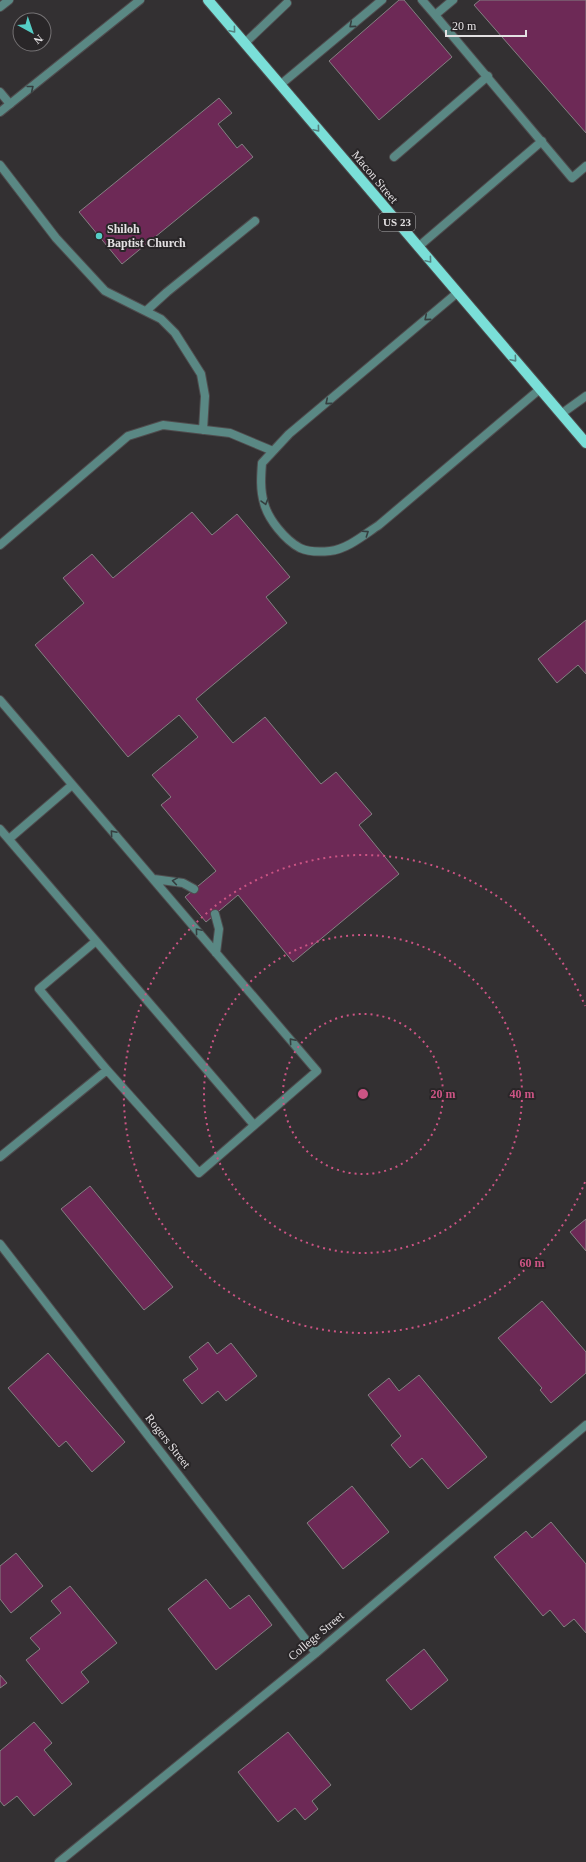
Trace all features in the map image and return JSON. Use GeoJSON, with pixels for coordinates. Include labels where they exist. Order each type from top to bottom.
{"type":"FeatureCollection","features":[{"type":"Feature","properties":{"kind":"main road","name":"Macon Street"},"geometry":{"type":"LineString","coordinates":[[208,0],[586,443]]}},
{"type":"Feature","properties":{"kind":"street"},"geometry":{"type":"LineString","coordinates":[[0,7],[9,0]]}},
{"type":"Feature","properties":{"kind":"street"},"geometry":{"type":"LineString","coordinates":[[0,112],[140,0]]}},
{"type":"Feature","properties":{"kind":"street"},"geometry":{"type":"LineString","coordinates":[[280,85],[382,0]]}},
{"type":"Feature","properties":{"kind":"street"},"geometry":{"type":"LineString","coordinates":[[422,0],[488,76],[572,178],[586,166]]}},
{"type":"Feature","properties":{"kind":"street"},"geometry":{"type":"LineString","coordinates":[[435,15],[453,0]]}},
{"type":"Feature","properties":{"kind":"street"},"geometry":{"type":"LineString","coordinates":[[245,44],[288,1]]}},
{"type":"Feature","properties":{"kind":"street"},"geometry":{"type":"LineString","coordinates":[[394,157],[488,76]]}},
{"type":"Feature","properties":{"kind":"street"},"geometry":{"type":"LineString","coordinates":[[0,92],[10,104]]}},
{"type":"Feature","properties":{"kind":"street"},"geometry":{"type":"LineString","coordinates":[[418,247],[542,141]]}},
{"type":"Feature","properties":{"kind":"street"},"geometry":{"type":"LineString","coordinates":[[0,165],[56,238],[105,291],[161,320],[175,334],[201,374],[205,396],[203,430]]}},
{"type":"Feature","properties":{"kind":"street"},"geometry":{"type":"LineString","coordinates":[[146,311],[167,292],[256,221]]}},
{"type":"Feature","properties":{"kind":"street"},"geometry":{"type":"LineString","coordinates":[[457,293],[289,434],[262,463],[261,481],[264,503],[271,519],[290,541],[300,548],[315,552],[332,551],[352,543],[379,525],[540,389]]}},
{"type":"Feature","properties":{"kind":"street"},"geometry":{"type":"LineString","coordinates":[[561,414],[586,396]]}},
{"type":"Feature","properties":{"kind":"street"},"geometry":{"type":"LineString","coordinates":[[0,545],[128,436],[163,425],[230,433],[273,451]]}},
{"type":"Feature","properties":{"kind":"street"},"geometry":{"type":"LineString","coordinates":[[0,700],[317,1071],[199,1173],[107,1070],[39,989],[96,941]]}},
{"type":"Feature","properties":{"kind":"street"},"geometry":{"type":"LineString","coordinates":[[8,839],[72,785]]}},
{"type":"Feature","properties":{"kind":"street"},"geometry":{"type":"LineString","coordinates":[[0,829],[254,1125]]}},
{"type":"Feature","properties":{"kind":"street"},"geometry":{"type":"LineString","coordinates":[[154,879],[183,883],[194,889]]}},
{"type":"Feature","properties":{"kind":"street"},"geometry":{"type":"LineString","coordinates":[[215,914],[219,929],[216,953]]}},
{"type":"Feature","properties":{"kind":"street"},"geometry":{"type":"LineString","coordinates":[[0,1157],[107,1070]]}},
{"type":"Feature","properties":{"kind":"street","name":"Rogers Street"},"geometry":{"type":"LineString","coordinates":[[0,1244],[316,1653]]}},
{"type":"Feature","properties":{"kind":"street","name":"College Street"},"geometry":{"type":"LineString","coordinates":[[59,1862],[316,1653],[586,1425]]}},
{"type":"Feature","properties":{"kind":"building"},"geometry":{"type":"Polygon","coordinates":[[[399,0],[404,0],[452,57],[379,120],[329,61],[399,0]]]}},
{"type":"Feature","properties":{"kind":"building"},"geometry":{"type":"Polygon","coordinates":[[[480,0],[586,0],[586,133],[474,5],[480,0]]]}},
{"type":"Feature","properties":{"kind":"building"},"geometry":{"type":"Polygon","coordinates":[[[219,98],[232,113],[218,124],[237,148],[242,144],[253,157],[122,264],[79,212],[219,98]]]}},
{"type":"Feature","properties":{"kind":"building"},"geometry":{"type":"Polygon","coordinates":[[[192,512],[212,535],[237,514],[290,577],[266,597],[287,623],[196,699],[233,743],[265,717],[321,784],[336,772],[372,814],[359,825],[399,874],[293,962],[238,895],[206,922],[185,897],[216,871],[161,805],[171,797],[152,775],[198,737],[179,715],[128,757],[35,645],[84,603],[63,578],[92,554],[113,578],[192,512]]]}},
{"type":"Feature","properties":{"kind":"building"},"geometry":{"type":"Polygon","coordinates":[[[586,620],[586,674],[578,665],[557,683],[538,659],[586,620]]]}},
{"type":"Feature","properties":{"kind":"building"},"geometry":{"type":"Polygon","coordinates":[[[90,1186],[173,1287],[144,1310],[61,1209],[90,1186]]]}},
{"type":"Feature","properties":{"kind":"building"},"geometry":{"type":"Polygon","coordinates":[[[586,1219],[586,1251],[570,1232],[586,1219]]]}},
{"type":"Feature","properties":{"kind":"building"},"geometry":{"type":"Polygon","coordinates":[[[542,1301],[586,1352],[586,1373],[551,1403],[540,1390],[542,1388],[498,1338],[542,1301]]]}},
{"type":"Feature","properties":{"kind":"building"},"geometry":{"type":"Polygon","coordinates":[[[208,1342],[217,1354],[231,1343],[257,1376],[226,1401],[218,1391],[202,1404],[183,1380],[198,1369],[189,1357],[208,1342]]]}},
{"type":"Feature","properties":{"kind":"building"},"geometry":{"type":"Polygon","coordinates":[[[48,1353],[125,1442],[92,1472],[66,1441],[59,1447],[8,1388],[48,1353]]]}},
{"type":"Feature","properties":{"kind":"building"},"geometry":{"type":"Polygon","coordinates":[[[419,1375],[487,1457],[448,1489],[422,1458],[410,1468],[391,1445],[401,1436],[368,1395],[389,1378],[399,1391],[419,1375]]]}},
{"type":"Feature","properties":{"kind":"building"},"geometry":{"type":"Polygon","coordinates":[[[352,1486],[389,1532],[343,1569],[307,1523],[352,1486]]]}},
{"type":"Feature","properties":{"kind":"building"},"geometry":{"type":"Polygon","coordinates":[[[551,1522],[586,1564],[586,1633],[574,1619],[564,1627],[550,1610],[543,1616],[494,1557],[526,1531],[532,1538],[551,1522]]]}},
{"type":"Feature","properties":{"kind":"building"},"geometry":{"type":"Polygon","coordinates":[[[16,1553],[43,1586],[11,1613],[0,1599],[0,1566],[16,1553]]]}},
{"type":"Feature","properties":{"kind":"building"},"geometry":{"type":"Polygon","coordinates":[[[206,1579],[230,1609],[249,1595],[272,1625],[216,1670],[168,1609],[206,1579]]]}},
{"type":"Feature","properties":{"kind":"building"},"geometry":{"type":"Polygon","coordinates":[[[70,1586],[117,1643],[81,1672],[89,1682],[62,1704],[26,1660],[40,1649],[30,1638],[61,1613],[51,1601],[70,1586]]]}},
{"type":"Feature","properties":{"kind":"building"},"geometry":{"type":"Polygon","coordinates":[[[424,1649],[448,1680],[411,1710],[386,1680],[424,1649]]]}},
{"type":"Feature","properties":{"kind":"building"},"geometry":{"type":"Polygon","coordinates":[[[0,1675],[7,1683],[0,1688],[0,1675]]]}},
{"type":"Feature","properties":{"kind":"building"},"geometry":{"type":"Polygon","coordinates":[[[34,1722],[52,1743],[44,1750],[72,1784],[34,1816],[17,1796],[4,1806],[0,1801],[0,1751],[34,1722]]]}},
{"type":"Feature","properties":{"kind":"building"},"geometry":{"type":"Polygon","coordinates":[[[288,1732],[331,1785],[312,1801],[318,1809],[305,1820],[295,1808],[278,1822],[238,1772],[288,1732]]]}},
{"type":"Feature","properties":{"kind":"place","name":"Shiloh Baptist Church"},"geometry":{"type":"Point","coordinates":[99,236]}}]}
